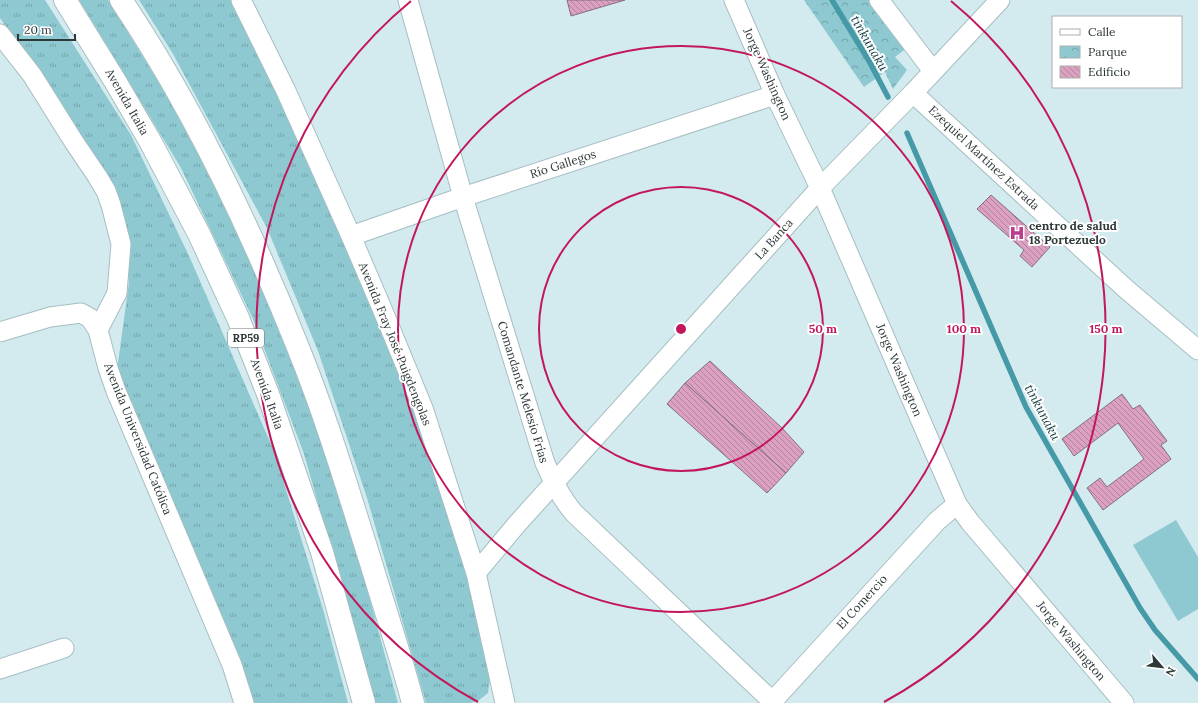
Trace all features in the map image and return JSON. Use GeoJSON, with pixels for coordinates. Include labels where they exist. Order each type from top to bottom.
{"type":"FeatureCollection","features":[{"type":"Feature","properties":{"kind":"main road","name":"Avenida Italia"},"geometry":{"type":"LineString","coordinates":[[65,0],[150,141],[199,234],[238,318],[268,394],[322,552],[364,703]]}},
{"type":"Feature","properties":{"kind":"main road"},"geometry":{"type":"LineString","coordinates":[[121,0],[161,65],[198,130],[235,203],[298,346],[350,497],[413,701]]}},
{"type":"Feature","properties":{"kind":"street","name":"Avenida Fray José Puigdengolas"},"geometry":{"type":"LineString","coordinates":[[241,0],[286,91],[351,236],[423,408],[440,457],[476,573],[505,703]]}},
{"type":"Feature","properties":{"kind":"street","name":"Comandante Melesio Frías"},"geometry":{"type":"LineString","coordinates":[[408,0],[463,197],[545,462],[554,483],[564,502],[574,513],[772,702]]}},
{"type":"Feature","properties":{"kind":"street","name":"Jorge Washington"},"geometry":{"type":"LineString","coordinates":[[734,0],[775,95],[820,188],[957,504],[970,522],[1124,703]]}},
{"type":"Feature","properties":{"kind":"street"},"geometry":{"type":"LineString","coordinates":[[879,0],[933,71]]}},
{"type":"Feature","properties":{"kind":"street","name":"La Banca"},"geometry":{"type":"LineString","coordinates":[[476,573],[517,524],[820,188],[913,93],[1000,0]]}},
{"type":"Feature","properties":{"kind":"street"},"geometry":{"type":"LineString","coordinates":[[0,34],[32,75],[106,191],[121,244],[117,293],[98,330],[90,318],[81,313],[50,317],[0,332]]}},
{"type":"Feature","properties":{"kind":"street","name":"Ezequiel Martínez Estrada"},"geometry":{"type":"LineString","coordinates":[[913,93],[1126,289],[1198,350]]}},
{"type":"Feature","properties":{"kind":"street","name":"Río Gallegos"},"geometry":{"type":"LineString","coordinates":[[351,236],[463,197],[775,95]]}},
{"type":"Feature","properties":{"kind":"street","name":"Avenida Universidad Católica"},"geometry":{"type":"LineString","coordinates":[[98,330],[116,392],[232,665],[244,703]]}},
{"type":"Feature","properties":{"kind":"street","name":"El Comercio"},"geometry":{"type":"LineString","coordinates":[[772,702],[937,521],[957,504]]}},
{"type":"Feature","properties":{"kind":"street"},"geometry":{"type":"LineString","coordinates":[[0,669],[64,648]]}},
{"type":"Feature","properties":{"kind":"green space"},"geometry":{"type":"Polygon","coordinates":[[[0,0],[45,0],[131,135],[190,258],[274,451],[323,609],[348,703],[252,703],[117,370],[129,282],[120,210],[74,126],[0,18],[0,0]]]}},
{"type":"Feature","properties":{"kind":"green space"},"geometry":{"type":"Polygon","coordinates":[[[79,0],[108,0],[165,93],[226,205],[280,322],[346,512],[398,703],[375,703],[304,454],[253,319],[181,168],[79,0]]]}},
{"type":"Feature","properties":{"kind":"green space"},"geometry":{"type":"Polygon","coordinates":[[[139,0],[234,0],[317,181],[419,417],[454,520],[490,679],[488,693],[478,701],[470,703],[426,703],[367,498],[318,351],[267,228],[173,54],[139,0]]]}},
{"type":"Feature","properties":{"kind":"green space"},"geometry":{"type":"Polygon","coordinates":[[[804,0],[869,0],[907,48],[895,57],[907,70],[893,89],[885,72],[864,87],[804,0]]]}},
{"type":"Feature","properties":{"kind":"green space"},"geometry":{"type":"Polygon","coordinates":[[[1176,520],[1198,557],[1198,609],[1178,621],[1133,545],[1176,520]]]}},
{"type":"Feature","properties":{"kind":"building"},"geometry":{"type":"Polygon","coordinates":[[[567,0],[625,0],[571,16],[567,0]]]}},
{"type":"Feature","properties":{"kind":"building"},"geometry":{"type":"Polygon","coordinates":[[[991,195],[1050,247],[1032,267],[1020,256],[1024,250],[977,209],[991,195]]]}},
{"type":"Feature","properties":{"kind":"building"},"geometry":{"type":"Polygon","coordinates":[[[710,361],[782,428],[804,452],[786,473],[685,383],[710,361]]]}},
{"type":"Feature","properties":{"kind":"building"},"geometry":{"type":"Polygon","coordinates":[[[685,383],[786,473],[767,493],[667,404],[685,383]]]}},
{"type":"Feature","properties":{"kind":"building"},"geometry":{"type":"Polygon","coordinates":[[[1122,394],[1133,409],[1140,405],[1167,441],[1161,445],[1171,459],[1103,510],[1087,488],[1100,478],[1107,487],[1144,459],[1118,423],[1074,456],[1062,439],[1122,394]]]}},
{"type":"Feature","properties":{"kind":"waterway","name":"tinkunaku"},"geometry":{"type":"LineString","coordinates":[[832,0],[869,61],[888,97]]}},
{"type":"Feature","properties":{"kind":"waterway","name":"tinkunaku"},"geometry":{"type":"LineString","coordinates":[[907,133],[1026,407],[1140,608],[1155,630],[1198,679]]}},
{"type":"Feature","properties":{"kind":"place","name":"centro de salud 18 Portezuelo"},"geometry":{"type":"Point","coordinates":[1017,233]}}]}
